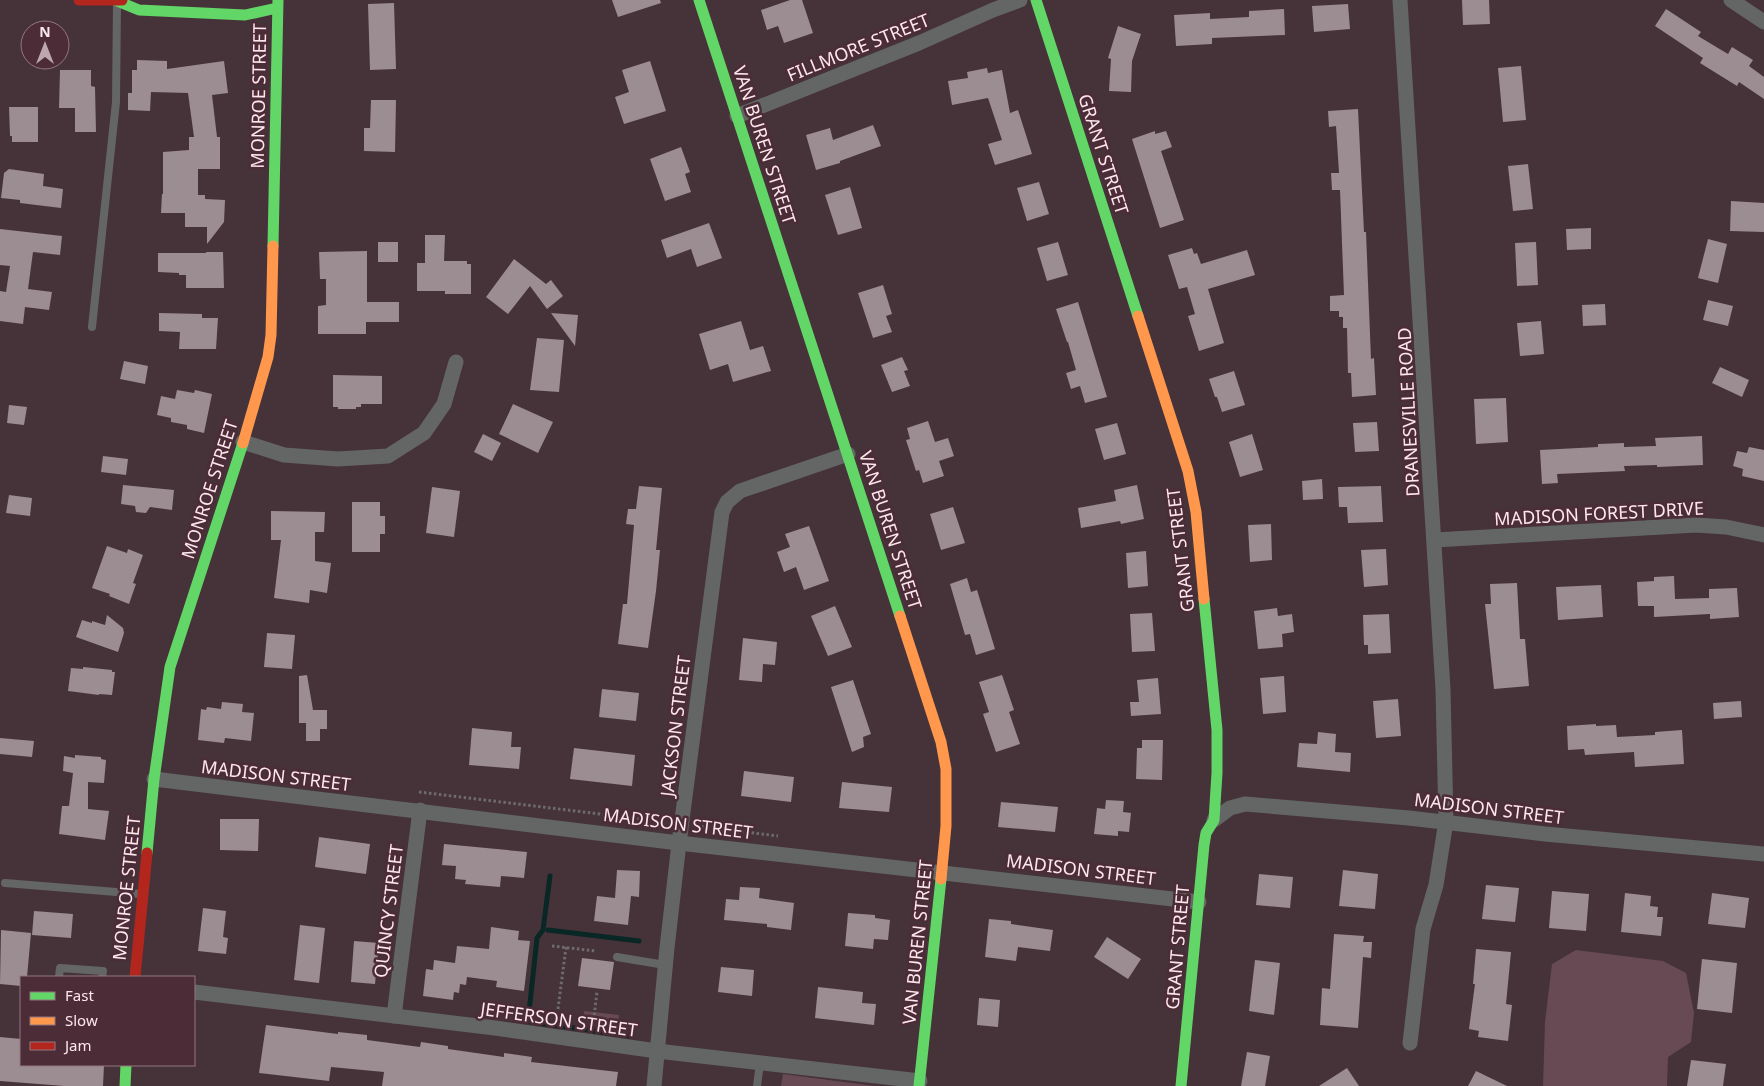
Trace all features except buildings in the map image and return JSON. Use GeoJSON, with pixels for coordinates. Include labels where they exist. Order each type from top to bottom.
{"type":"FeatureCollection","features":[{"type":"Feature","properties":{"kind":"street"},"geometry":{"type":"LineString","coordinates":[[80,0],[119,0],[138,10],[236,15],[245,15],[279,3]]}},
{"type":"Feature","properties":{"kind":"street","name":"VAN BUREN STREET"},"geometry":{"type":"LineString","coordinates":[[699,0],[941,742],[946,769],[946,826],[920,1084]]}},
{"type":"Feature","properties":{"kind":"street","name":"FILLMORE STREET"},"geometry":{"type":"LineString","coordinates":[[737,116],[1020,0]]}},
{"type":"Feature","properties":{"kind":"street","name":"GRANT STREET"},"geometry":{"type":"LineString","coordinates":[[1036,0],[1188,471],[1196,512],[1217,730],[1217,773],[1214,820],[1206,833],[1204,845],[1181,1086]]}},
{"type":"Feature","properties":{"kind":"street","name":"DRANESVILLE ROAD"},"geometry":{"type":"LineString","coordinates":[[1400,0],[1435,540],[1443,689],[1446,822],[1436,885],[1423,929],[1410,1043]]}},
{"type":"Feature","properties":{"kind":"street"},"geometry":{"type":"LineString","coordinates":[[1732,0],[1764,22]]}},
{"type":"Feature","properties":{"kind":"street"},"geometry":{"type":"LineString","coordinates":[[254,2],[279,3]]}},
{"type":"Feature","properties":{"kind":"street","name":"MONROE STREET"},"geometry":{"type":"LineString","coordinates":[[134,976],[154,779],[170,666],[255,405],[268,358],[271,335],[279,3]]}},
{"type":"Feature","properties":{"kind":"street"},"geometry":{"type":"LineString","coordinates":[[243,442],[284,456],[338,459],[388,456],[424,433],[444,404],[456,362]]}},
{"type":"Feature","properties":{"kind":"street","name":"JACKSON STREET"},"geometry":{"type":"LineString","coordinates":[[654,1086],[679,843],[722,512],[727,502],[740,491],[848,454]]}},
{"type":"Feature","properties":{"kind":"street","name":"MADISON FOREST DRIVE"},"geometry":{"type":"LineString","coordinates":[[1435,540],[1696,525],[1726,527],[1764,535]]}},
{"type":"Feature","properties":{"kind":"street","name":"MADISON STREET"},"geometry":{"type":"LineString","coordinates":[[154,779],[679,843],[1198,902]]}},
{"type":"Feature","properties":{"kind":"street","name":"MADISON STREET"},"geometry":{"type":"LineString","coordinates":[[1214,820],[1230,808],[1245,804],[1764,854]]}},
{"type":"Feature","properties":{"kind":"street","name":"QUINCY STREET"},"geometry":{"type":"LineString","coordinates":[[394,1016],[420,810]]}},
{"type":"Feature","properties":{"kind":"street","name":"JEFFERSON STREET"},"geometry":{"type":"LineString","coordinates":[[195,992],[495,1028],[657,1051],[920,1084]]}},
{"type":"Feature","properties":{"kind":"street"},"geometry":{"type":"LineString","coordinates":[[125,1086],[126,1066]]}},
{"type":"Feature","properties":{"kind":"lane"},"geometry":{"type":"LineString","coordinates":[[92,326],[116,102],[119,0]]}},
{"type":"Feature","properties":{"kind":"lane"},"geometry":{"type":"LineString","coordinates":[[5,883],[143,894]]}},
{"type":"Feature","properties":{"kind":"lane"},"geometry":{"type":"LineString","coordinates":[[617,957],[665,965]]}},
{"type":"Feature","properties":{"kind":"lane"},"geometry":{"type":"LineString","coordinates":[[59,976],[60,968],[103,971],[102,976]]}},
{"type":"Feature","properties":{"kind":"lane"},"geometry":{"type":"LineString","coordinates":[[757,1086],[760,1063]]}},
{"type":"Feature","properties":{"kind":"path"},"geometry":{"type":"LineString","coordinates":[[552,946],[596,951]]}},
{"type":"Feature","properties":{"kind":"path"},"geometry":{"type":"LineString","coordinates":[[558,1008],[566,947]]}},
{"type":"Feature","properties":{"kind":"path"},"geometry":{"type":"LineString","coordinates":[[593,1025],[597,992]]}},
{"type":"Feature","properties":{"kind":"shaded area"},"geometry":{"type":"Polygon","coordinates":[[[1576,950],[1663,961],[1686,973],[1694,1013],[1691,1042],[1668,1057],[1667,1086],[1543,1086],[1545,1022],[1552,964],[1576,950]]]}},
{"type":"Feature","properties":{"kind":"shaded area"},"geometry":{"type":"Polygon","coordinates":[[[584,1011],[619,1015],[618,1024],[583,1019],[584,1011]]]}},
{"type":"Feature","properties":{"kind":"shaded area"},"geometry":{"type":"Polygon","coordinates":[[[783,1074],[874,1086],[781,1086],[783,1074]]]}},
{"type":"Feature","properties":{"kind":"waterway"},"geometry":{"type":"LineString","coordinates":[[529,1012],[537,938],[543,930],[550,876]]}},
{"type":"Feature","properties":{"kind":"waterway"},"geometry":{"type":"LineString","coordinates":[[548,930],[639,941]]}},
{"type":"Feature","properties":{"kind":"waterway"},"geometry":{"type":"LineString","coordinates":[[531,1022],[590,1030]]}},
{"type":"Feature","properties":{"kind":"waterway"},"geometry":{"type":"LineString","coordinates":[[594,1031],[630,1036]]}},
{"type":"Feature","properties":{"kind":"traffic: fast"},"geometry":{"type":"LineString","coordinates":[[273,246],[278,0]]}},
{"type":"Feature","properties":{"kind":"traffic: fast"},"geometry":{"type":"LineString","coordinates":[[699,0],[900,616]]}},
{"type":"Feature","properties":{"kind":"traffic: fast"},"geometry":{"type":"LineString","coordinates":[[1036,0],[1138,316]]}},
{"type":"Feature","properties":{"kind":"traffic: fast"},"geometry":{"type":"LineString","coordinates":[[117,1],[139,10],[245,15],[277,8]]}},
{"type":"Feature","properties":{"kind":"traffic: fast"},"geometry":{"type":"LineString","coordinates":[[147,853],[154,779],[170,667],[243,443]]}},
{"type":"Feature","properties":{"kind":"traffic: fast"},"geometry":{"type":"LineString","coordinates":[[1181,1086],[1204,845],[1206,833],[1214,820],[1217,773],[1217,730],[1204,599]]}},
{"type":"Feature","properties":{"kind":"traffic: fast"},"geometry":{"type":"LineString","coordinates":[[919,1086],[941,879]]}},
{"type":"Feature","properties":{"kind":"traffic: fast"},"geometry":{"type":"LineString","coordinates":[[125,1086],[126,1066]]}},
{"type":"Feature","properties":{"kind":"traffic: slow"},"geometry":{"type":"LineString","coordinates":[[243,443],[268,357],[271,335],[273,246]]}},
{"type":"Feature","properties":{"kind":"traffic: slow"},"geometry":{"type":"LineString","coordinates":[[1138,316],[1188,471],[1196,512],[1204,599]]}},
{"type":"Feature","properties":{"kind":"traffic: slow"},"geometry":{"type":"LineString","coordinates":[[900,616],[941,742],[946,769],[946,826],[941,879]]}},
{"type":"Feature","properties":{"kind":"traffic: jam"},"geometry":{"type":"LineString","coordinates":[[79,0],[122,0]]}},
{"type":"Feature","properties":{"kind":"traffic: jam"},"geometry":{"type":"LineString","coordinates":[[135,976],[147,853]]}}]}
